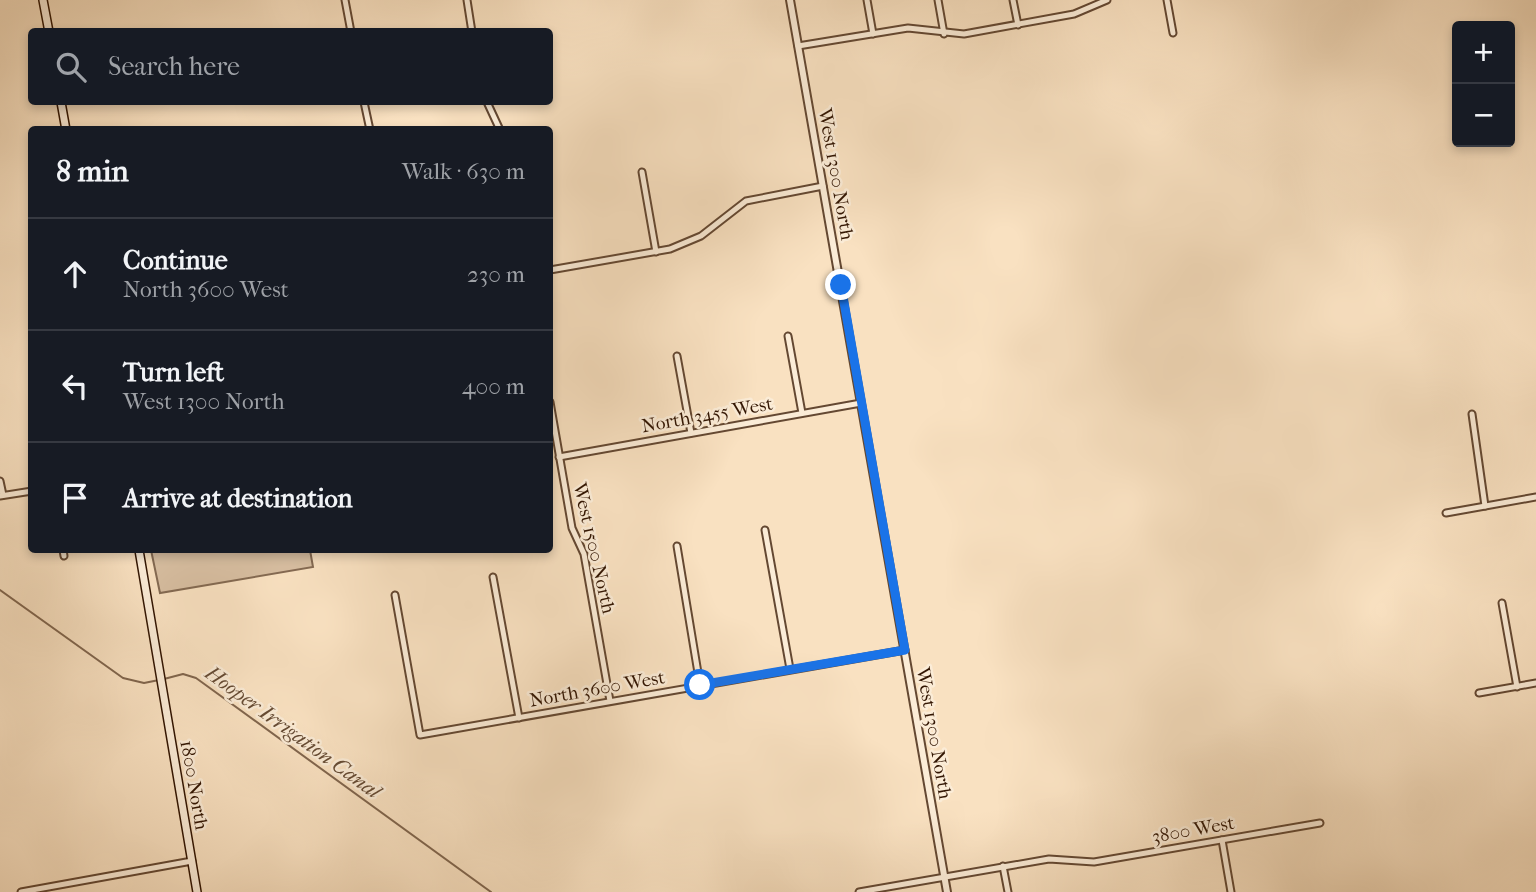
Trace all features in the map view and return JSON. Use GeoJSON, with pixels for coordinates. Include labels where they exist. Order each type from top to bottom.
{"type":"FeatureCollection","features":[{"type":"Feature","properties":{"kind":"main road"},"geometry":{"type":"LineString","coordinates":[[43,0],[48,28]]}},
{"type":"Feature","properties":{"kind":"main road"},"geometry":{"type":"LineString","coordinates":[[62,105],[65,126]]}},
{"type":"Feature","properties":{"kind":"main road","name":"1800 North"},"geometry":{"type":"LineString","coordinates":[[139,553],[197,892]]}},
{"type":"Feature","properties":{"kind":"street"},"geometry":{"type":"LineString","coordinates":[[345,0],[350,28]]}},
{"type":"Feature","properties":{"kind":"street"},"geometry":{"type":"LineString","coordinates":[[467,0],[471,28]]}},
{"type":"Feature","properties":{"kind":"street","name":"West 1300 North"},"geometry":{"type":"LineString","coordinates":[[790,0],[947,892]]}},
{"type":"Feature","properties":{"kind":"street"},"geometry":{"type":"LineString","coordinates":[[867,0],[873,33]]}},
{"type":"Feature","properties":{"kind":"street"},"geometry":{"type":"LineString","coordinates":[[938,0],[944,34]]}},
{"type":"Feature","properties":{"kind":"street"},"geometry":{"type":"LineString","coordinates":[[1013,0],[1018,25]]}},
{"type":"Feature","properties":{"kind":"street"},"geometry":{"type":"LineString","coordinates":[[1085,0],[1086,9]]}},
{"type":"Feature","properties":{"kind":"street"},"geometry":{"type":"LineString","coordinates":[[798,46],[908,28],[944,34],[964,34],[1074,14],[1107,0]]}},
{"type":"Feature","properties":{"kind":"street"},"geometry":{"type":"LineString","coordinates":[[1167,0],[1173,33]]}},
{"type":"Feature","properties":{"kind":"street"},"geometry":{"type":"LineString","coordinates":[[365,105],[369,126]]}},
{"type":"Feature","properties":{"kind":"street"},"geometry":{"type":"LineString","coordinates":[[488,105],[498,126]]}},
{"type":"Feature","properties":{"kind":"street"},"geometry":{"type":"LineString","coordinates":[[642,172],[656,251]]}},
{"type":"Feature","properties":{"kind":"street"},"geometry":{"type":"LineString","coordinates":[[553,269],[684,244],[701,236],[746,201],[823,186]]}},
{"type":"Feature","properties":{"kind":"street"},"geometry":{"type":"LineString","coordinates":[[788,336],[802,413]]}},
{"type":"Feature","properties":{"kind":"street"},"geometry":{"type":"LineString","coordinates":[[677,356],[691,433]]}},
{"type":"Feature","properties":{"kind":"street","name":"North 3455 West"},"geometry":{"type":"LineString","coordinates":[[559,457],[861,403]]}},
{"type":"Feature","properties":{"kind":"street"},"geometry":{"type":"LineString","coordinates":[[1472,414],[1485,506]]}},
{"type":"Feature","properties":{"kind":"street","name":"West 1500 North"},"geometry":{"type":"LineString","coordinates":[[553,420],[572,528],[584,554],[610,701]]}},
{"type":"Feature","properties":{"kind":"street"},"geometry":{"type":"LineString","coordinates":[[0,481],[1,495],[28,492]]}},
{"type":"Feature","properties":{"kind":"street"},"geometry":{"type":"LineString","coordinates":[[1446,513],[1536,497]]}},
{"type":"Feature","properties":{"kind":"street"},"geometry":{"type":"LineString","coordinates":[[765,530],[790,669]]}},
{"type":"Feature","properties":{"kind":"street"},"geometry":{"type":"LineString","coordinates":[[677,546],[700,685]]}},
{"type":"Feature","properties":{"kind":"street"},"geometry":{"type":"LineString","coordinates":[[493,577],[519,718]]}},
{"type":"Feature","properties":{"kind":"street","name":"North 3600 West"},"geometry":{"type":"LineString","coordinates":[[396,595],[420,735],[905,650]]}},
{"type":"Feature","properties":{"kind":"street"},"geometry":{"type":"LineString","coordinates":[[1502,603],[1517,687]]}},
{"type":"Feature","properties":{"kind":"street"},"geometry":{"type":"LineString","coordinates":[[1479,693],[1536,683]]}},
{"type":"Feature","properties":{"kind":"street","name":"3800 West"},"geometry":{"type":"LineString","coordinates":[[859,892],[1049,859],[1094,862],[1320,823]]}},
{"type":"Feature","properties":{"kind":"street"},"geometry":{"type":"LineString","coordinates":[[1222,840],[1231,892]]}},
{"type":"Feature","properties":{"kind":"street"},"geometry":{"type":"LineString","coordinates":[[20,892],[192,861]]}},
{"type":"Feature","properties":{"kind":"street"},"geometry":{"type":"LineString","coordinates":[[1003,866],[1008,892]]}},
{"type":"Feature","properties":{"kind":"shaded area"},"geometry":{"type":"Polygon","coordinates":[[[152,553],[311,553],[313,567],[160,593],[152,553]]]}},
{"type":"Feature","properties":{"kind":"waterway","name":"Hooper Irrigation Canal"},"geometry":{"type":"LineString","coordinates":[[0,590],[123,678],[144,683],[159,680]]}},
{"type":"Feature","properties":{"kind":"waterway","name":"Hooper Irrigation Canal"},"geometry":{"type":"LineString","coordinates":[[164,679],[183,674],[196,678],[491,892]]}},
{"type":"Feature","properties":{"kind":"route"},"geometry":{"type":"LineString","coordinates":[[700,685],[905,650],[841,285]]}}]}
